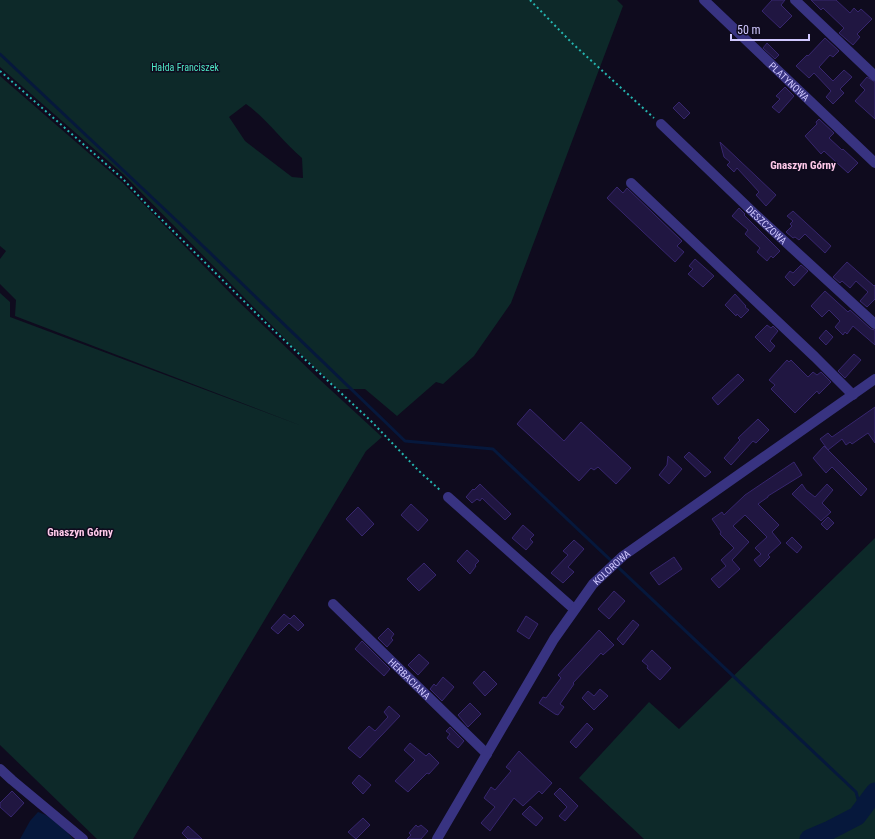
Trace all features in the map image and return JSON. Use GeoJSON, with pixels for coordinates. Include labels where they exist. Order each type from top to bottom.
{"type":"FeatureCollection","features":[{"type":"Feature","properties":{"kind":"street","name":"PLATYNOWA"},"geometry":{"type":"LineString","coordinates":[[704,0],[875,163]]}},
{"type":"Feature","properties":{"kind":"street"},"geometry":{"type":"LineString","coordinates":[[795,0],[875,76]]}},
{"type":"Feature","properties":{"kind":"street","name":"DESZCZOWA"},"geometry":{"type":"LineString","coordinates":[[661,124],[750,209],[875,324]]}},
{"type":"Feature","properties":{"kind":"street"},"geometry":{"type":"LineString","coordinates":[[632,183],[853,395]]}},
{"type":"Feature","properties":{"kind":"street","name":"KOLOROWA"},"geometry":{"type":"LineString","coordinates":[[437,839],[554,639],[593,584],[608,568],[875,379]]}},
{"type":"Feature","properties":{"kind":"street"},"geometry":{"type":"LineString","coordinates":[[448,497],[574,609]]}},
{"type":"Feature","properties":{"kind":"street","name":"HERBACIANA"},"geometry":{"type":"LineString","coordinates":[[333,604],[487,754]]}},
{"type":"Feature","properties":{"kind":"street"},"geometry":{"type":"LineString","coordinates":[[0,769],[83,839]]}},
{"type":"Feature","properties":{"kind":"path"},"geometry":{"type":"LineString","coordinates":[[530,0],[572,44],[661,124]]}},
{"type":"Feature","properties":{"kind":"path"},"geometry":{"type":"LineString","coordinates":[[0,71],[123,179],[148,206],[268,325],[371,421],[419,471],[448,497]]}},
{"type":"Feature","properties":{"kind":"green space","name":"Hałda Franciszek"},"geometry":{"type":"Polygon","coordinates":[[[0,0],[617,0],[623,6],[511,303],[474,356],[443,384],[436,382],[397,416],[365,389],[338,389],[289,343],[124,175],[0,67],[0,0]],[[246,104],[229,117],[245,141],[292,177],[303,178],[302,158],[254,110],[246,104]]]}},
{"type":"Feature","properties":{"kind":"green space"},"geometry":{"type":"Polygon","coordinates":[[[0,76],[122,182],[238,301],[382,437],[366,451],[133,839],[97,839],[0,745],[0,293],[10,302],[10,317],[302,426],[15,316],[16,300],[0,284],[0,259],[6,251],[0,246],[0,76]]]}},
{"type":"Feature","properties":{"kind":"green space"},"geometry":{"type":"Polygon","coordinates":[[[875,538],[875,839],[644,839],[579,778],[649,702],[679,729],[875,538]]]}},
{"type":"Feature","properties":{"kind":"water"},"geometry":{"type":"Polygon","coordinates":[[[38,812],[53,819],[73,839],[20,839],[30,821],[38,812]]]}},
{"type":"Feature","properties":{"kind":"building"},"geometry":{"type":"Polygon","coordinates":[[[772,0],[785,0],[781,5],[792,16],[780,28],[762,11],[772,0]]]}},
{"type":"Feature","properties":{"kind":"building"},"geometry":{"type":"Polygon","coordinates":[[[811,0],[836,0],[850,13],[854,8],[858,12],[861,9],[872,19],[857,34],[860,37],[853,45],[839,33],[844,28],[823,8],[821,10],[811,0]]]}},
{"type":"Feature","properties":{"kind":"building"},"geometry":{"type":"Polygon","coordinates":[[[825,38],[839,51],[833,57],[830,55],[819,67],[833,81],[844,70],[852,77],[840,89],[844,93],[833,104],[826,97],[831,91],[814,73],[809,78],[796,66],[825,38]]]}},
{"type":"Feature","properties":{"kind":"building"},"geometry":{"type":"Polygon","coordinates":[[[767,43],[779,55],[775,59],[763,48],[767,43]]]}},
{"type":"Feature","properties":{"kind":"building"},"geometry":{"type":"Polygon","coordinates":[[[867,77],[875,82],[875,119],[855,101],[865,90],[860,85],[867,77]]]}},
{"type":"Feature","properties":{"kind":"building"},"geometry":{"type":"Polygon","coordinates":[[[785,87],[794,96],[779,113],[772,107],[780,99],[776,96],[785,87]]]}},
{"type":"Feature","properties":{"kind":"building"},"geometry":{"type":"Polygon","coordinates":[[[679,102],[690,113],[684,119],[673,108],[679,102]]]}},
{"type":"Feature","properties":{"kind":"building"},"geometry":{"type":"Polygon","coordinates":[[[819,119],[834,133],[829,138],[858,163],[848,173],[824,151],[821,154],[805,136],[817,124],[816,122],[819,119]]]}},
{"type":"Feature","properties":{"kind":"building"},"geometry":{"type":"Polygon","coordinates":[[[720,142],[776,195],[766,206],[756,195],[759,192],[737,168],[734,172],[727,165],[730,162],[724,157],[720,142]]]}},
{"type":"Feature","properties":{"kind":"building"},"geometry":{"type":"Polygon","coordinates":[[[617,187],[623,193],[627,188],[682,241],[677,246],[684,252],[675,262],[607,198],[617,187]]]}},
{"type":"Feature","properties":{"kind":"building"},"geometry":{"type":"Polygon","coordinates":[[[739,208],[745,214],[744,215],[780,251],[773,258],[771,256],[767,261],[757,252],[760,248],[745,234],[748,230],[732,216],[739,208]]]}},
{"type":"Feature","properties":{"kind":"building"},"geometry":{"type":"Polygon","coordinates":[[[793,211],[831,246],[825,253],[805,234],[799,240],[795,237],[793,238],[786,232],[792,226],[790,224],[793,221],[787,216],[793,211]]]}},
{"type":"Feature","properties":{"kind":"building"},"geometry":{"type":"Polygon","coordinates":[[[695,259],[714,276],[703,287],[688,274],[693,269],[689,266],[695,259]]]}},
{"type":"Feature","properties":{"kind":"building"},"geometry":{"type":"Polygon","coordinates":[[[847,262],[874,286],[875,285],[875,299],[867,307],[860,301],[868,292],[856,281],[850,288],[842,281],[840,283],[833,277],[847,262]]]}},
{"type":"Feature","properties":{"kind":"building"},"geometry":{"type":"Polygon","coordinates":[[[801,265],[808,271],[794,286],[785,277],[790,271],[793,273],[801,265]]]}},
{"type":"Feature","properties":{"kind":"building"},"geometry":{"type":"Polygon","coordinates":[[[825,291],[848,312],[850,310],[871,329],[875,330],[875,345],[853,326],[847,334],[845,332],[843,335],[835,327],[840,321],[829,310],[822,317],[811,306],[825,291]]]}},
{"type":"Feature","properties":{"kind":"building"},"geometry":{"type":"Polygon","coordinates":[[[735,294],[749,310],[741,318],[737,314],[736,316],[725,305],[735,294]]]}},
{"type":"Feature","properties":{"kind":"building"},"geometry":{"type":"Polygon","coordinates":[[[767,325],[771,328],[773,326],[778,331],[770,341],[775,346],[770,352],[755,337],[767,325]]]}},
{"type":"Feature","properties":{"kind":"building"},"geometry":{"type":"Polygon","coordinates":[[[826,330],[833,337],[826,345],[819,338],[826,330]]]}},
{"type":"Feature","properties":{"kind":"building"},"geometry":{"type":"Polygon","coordinates":[[[854,354],[861,360],[845,378],[838,371],[854,354]]]}},
{"type":"Feature","properties":{"kind":"building"},"geometry":{"type":"Polygon","coordinates":[[[787,360],[789,362],[791,360],[808,377],[813,372],[817,375],[821,372],[831,382],[819,394],[817,391],[795,413],[771,389],[775,385],[769,380],[787,360]]]}},
{"type":"Feature","properties":{"kind":"building"},"geometry":{"type":"Polygon","coordinates":[[[738,374],[744,380],[718,405],[712,398],[738,374]]]}},
{"type":"Feature","properties":{"kind":"building"},"geometry":{"type":"Polygon","coordinates":[[[875,407],[875,443],[868,433],[852,444],[850,442],[846,445],[842,439],[828,450],[820,439],[828,433],[832,437],[875,407]]]}},
{"type":"Feature","properties":{"kind":"building"},"geometry":{"type":"Polygon","coordinates":[[[530,409],[564,441],[581,422],[631,468],[616,484],[598,467],[594,470],[591,468],[579,481],[517,424],[530,409]]]}},
{"type":"Feature","properties":{"kind":"building"},"geometry":{"type":"Polygon","coordinates":[[[758,419],[769,430],[756,443],[753,441],[731,465],[724,458],[740,440],[738,438],[758,419]]]}},
{"type":"Feature","properties":{"kind":"building"},"geometry":{"type":"Polygon","coordinates":[[[824,446],[867,489],[861,496],[832,467],[826,473],[813,458],[824,446]]]}},
{"type":"Feature","properties":{"kind":"building"},"geometry":{"type":"Polygon","coordinates":[[[689,452],[711,472],[705,477],[684,457],[689,452]]]}},
{"type":"Feature","properties":{"kind":"building"},"geometry":{"type":"Polygon","coordinates":[[[668,456],[682,469],[669,484],[659,475],[667,465],[668,456]]]}},
{"type":"Feature","properties":{"kind":"building"},"geometry":{"type":"Polygon","coordinates":[[[794,462],[802,475],[758,504],[779,525],[772,532],[781,543],[768,555],[770,557],[760,567],[754,560],[761,554],[755,548],[767,537],[745,515],[733,526],[749,542],[732,560],[740,569],[719,588],[711,579],[726,566],[721,560],[734,548],[720,534],[721,532],[712,519],[722,512],[724,515],[745,495],[794,462]]]}},
{"type":"Feature","properties":{"kind":"building"},"geometry":{"type":"Polygon","coordinates":[[[480,484],[511,514],[505,520],[482,498],[480,501],[477,499],[472,503],[466,497],[480,484]]]}},
{"type":"Feature","properties":{"kind":"building"},"geometry":{"type":"Polygon","coordinates":[[[802,484],[806,490],[815,497],[827,484],[833,490],[822,503],[831,512],[821,521],[792,494],[802,484]]]}},
{"type":"Feature","properties":{"kind":"building"},"geometry":{"type":"Polygon","coordinates":[[[411,504],[428,520],[418,531],[401,515],[411,504]]]}},
{"type":"Feature","properties":{"kind":"building"},"geometry":{"type":"Polygon","coordinates":[[[358,507],[374,524],[362,536],[346,519],[358,507]]]}},
{"type":"Feature","properties":{"kind":"building"},"geometry":{"type":"Polygon","coordinates":[[[828,517],[834,523],[827,530],[821,524],[828,517]]]}},
{"type":"Feature","properties":{"kind":"building"},"geometry":{"type":"Polygon","coordinates":[[[523,525],[534,535],[530,539],[533,542],[526,550],[512,538],[523,525]]]}},
{"type":"Feature","properties":{"kind":"building"},"geometry":{"type":"Polygon","coordinates":[[[792,537],[802,547],[797,553],[786,543],[792,537]]]}},
{"type":"Feature","properties":{"kind":"building"},"geometry":{"type":"Polygon","coordinates":[[[574,540],[584,549],[568,567],[574,572],[563,583],[551,573],[568,555],[563,551],[574,540]]]}},
{"type":"Feature","properties":{"kind":"building"},"geometry":{"type":"Polygon","coordinates":[[[467,550],[479,561],[470,574],[457,561],[467,550]]]}},
{"type":"Feature","properties":{"kind":"building"},"geometry":{"type":"Polygon","coordinates":[[[674,557],[682,569],[659,585],[650,573],[674,557]]]}},
{"type":"Feature","properties":{"kind":"building"},"geometry":{"type":"Polygon","coordinates":[[[424,563],[436,575],[419,591],[407,579],[424,563]]]}},
{"type":"Feature","properties":{"kind":"building"},"geometry":{"type":"Polygon","coordinates":[[[614,591],[625,601],[609,619],[598,609],[614,591]]]}},
{"type":"Feature","properties":{"kind":"building"},"geometry":{"type":"Polygon","coordinates":[[[284,614],[290,619],[294,615],[304,625],[298,631],[289,623],[278,634],[271,628],[284,614]]]}},
{"type":"Feature","properties":{"kind":"building"},"geometry":{"type":"Polygon","coordinates":[[[526,616],[538,624],[529,639],[517,631],[526,616]]]}},
{"type":"Feature","properties":{"kind":"building"},"geometry":{"type":"Polygon","coordinates":[[[633,620],[639,625],[623,645],[617,639],[633,620]]]}},
{"type":"Feature","properties":{"kind":"building"},"geometry":{"type":"Polygon","coordinates":[[[388,628],[394,634],[391,638],[393,640],[387,647],[378,638],[388,628]]]}},
{"type":"Feature","properties":{"kind":"building"},"geometry":{"type":"Polygon","coordinates":[[[599,630],[614,645],[603,655],[601,653],[573,683],[574,684],[560,704],[564,707],[558,715],[555,714],[539,703],[543,697],[546,698],[561,678],[558,675],[599,630]]]}},
{"type":"Feature","properties":{"kind":"building"},"geometry":{"type":"Polygon","coordinates":[[[362,641],[390,669],[384,676],[355,649],[362,641]]]}},
{"type":"Feature","properties":{"kind":"building"},"geometry":{"type":"Polygon","coordinates":[[[652,650],[671,668],[660,680],[642,661],[652,650]]]}},
{"type":"Feature","properties":{"kind":"building"},"geometry":{"type":"Polygon","coordinates":[[[419,654],[429,663],[418,675],[408,665],[419,654]]]}},
{"type":"Feature","properties":{"kind":"building"},"geometry":{"type":"Polygon","coordinates":[[[484,671],[497,684],[485,696],[473,683],[484,671]]]}},
{"type":"Feature","properties":{"kind":"building"},"geometry":{"type":"Polygon","coordinates":[[[443,677],[454,687],[442,701],[430,689],[434,684],[436,686],[443,677]]]}},
{"type":"Feature","properties":{"kind":"building"},"geometry":{"type":"Polygon","coordinates":[[[600,689],[608,696],[594,710],[582,698],[588,691],[594,696],[600,689]]]}},
{"type":"Feature","properties":{"kind":"building"},"geometry":{"type":"Polygon","coordinates":[[[470,703],[481,714],[468,727],[458,715],[470,703]]]}},
{"type":"Feature","properties":{"kind":"building"},"geometry":{"type":"Polygon","coordinates":[[[389,706],[400,716],[360,758],[348,748],[369,726],[375,731],[388,717],[384,712],[389,706]]]}},
{"type":"Feature","properties":{"kind":"building"},"geometry":{"type":"Polygon","coordinates":[[[587,723],[593,729],[576,748],[570,742],[587,723]]]}},
{"type":"Feature","properties":{"kind":"building"},"geometry":{"type":"Polygon","coordinates":[[[450,727],[464,741],[458,748],[447,738],[450,734],[446,731],[450,727]]]}},
{"type":"Feature","properties":{"kind":"building"},"geometry":{"type":"Polygon","coordinates":[[[410,743],[426,756],[429,753],[439,763],[429,774],[427,773],[408,792],[395,781],[415,760],[404,750],[410,743]]]}},
{"type":"Feature","properties":{"kind":"building"},"geometry":{"type":"Polygon","coordinates":[[[519,751],[552,783],[542,794],[539,791],[523,806],[514,798],[490,831],[481,823],[495,807],[484,798],[491,787],[495,790],[511,771],[506,767],[519,751]]]}},
{"type":"Feature","properties":{"kind":"building"},"geometry":{"type":"Polygon","coordinates":[[[359,775],[371,785],[363,794],[352,783],[359,775]]]}},
{"type":"Feature","properties":{"kind":"building"},"geometry":{"type":"Polygon","coordinates":[[[560,788],[578,806],[565,821],[559,816],[567,807],[554,794],[560,788]]]}},
{"type":"Feature","properties":{"kind":"building"},"geometry":{"type":"Polygon","coordinates":[[[12,791],[24,803],[11,817],[0,807],[0,803],[12,791]]]}},
{"type":"Feature","properties":{"kind":"building"},"geometry":{"type":"Polygon","coordinates":[[[530,806],[543,818],[536,826],[522,814],[530,806]]]}},
{"type":"Feature","properties":{"kind":"building"},"geometry":{"type":"Polygon","coordinates":[[[363,818],[370,825],[356,839],[348,832],[363,818]]]}},
{"type":"Feature","properties":{"kind":"building"},"geometry":{"type":"Polygon","coordinates":[[[416,825],[418,827],[421,825],[428,831],[421,839],[407,839],[411,835],[409,833],[416,825]]]}},
{"type":"Feature","properties":{"kind":"building"},"geometry":{"type":"Polygon","coordinates":[[[188,826],[202,839],[188,839],[182,833],[188,826]]]}},
{"type":"Feature","properties":{"kind":"waterway"},"geometry":{"type":"LineString","coordinates":[[0,54],[177,221],[405,441],[493,449],[856,792],[861,810]]}},
{"type":"Feature","properties":{"kind":"waterway"},"geometry":{"type":"LineString","coordinates":[[809,839],[857,816],[875,792]]}},
{"type":"Feature","properties":{"kind":"district","name":"Gnaszyn Górny"},"geometry":{"type":"Point","coordinates":[803,165]}},
{"type":"Feature","properties":{"kind":"district","name":"Gnaszyn Górny"},"geometry":{"type":"Point","coordinates":[80,532]}}]}
